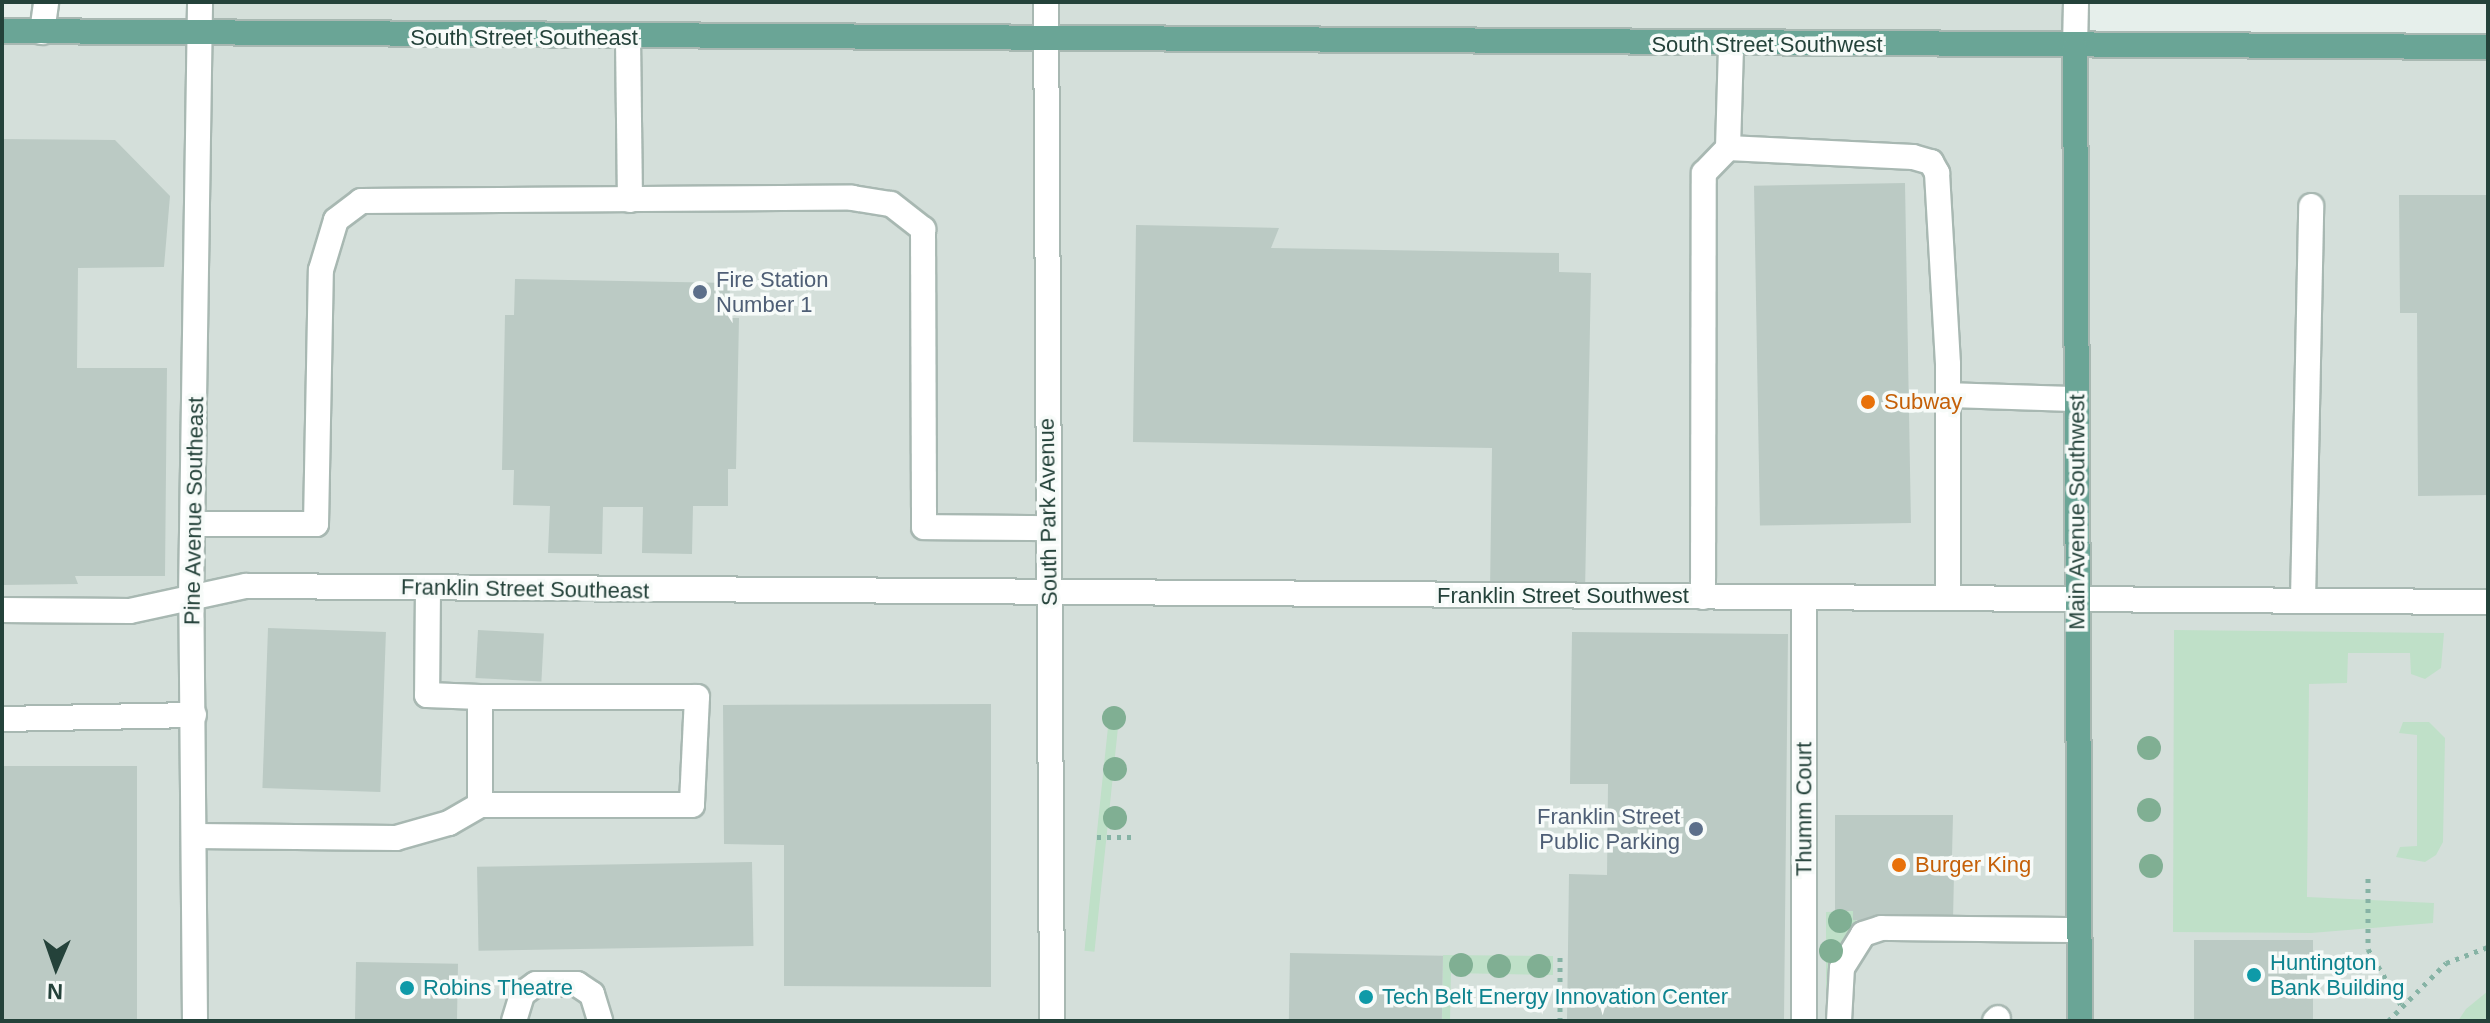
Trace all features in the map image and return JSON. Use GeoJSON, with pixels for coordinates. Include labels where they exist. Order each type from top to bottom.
{"type":"FeatureCollection","features":[{"type":"Feature","properties":{"kind":"main road","name":"South Street Southeast"},"geometry":{"type":"LineString","coordinates":[[2,31],[201,36],[1046,41]]}},
{"type":"Feature","properties":{"kind":"main road","name":"South Street Southwest"},"geometry":{"type":"LineString","coordinates":[[1046,41],[2488,47]]}},
{"type":"Feature","properties":{"kind":"main road","name":"Main Avenue Southwest"},"geometry":{"type":"LineString","coordinates":[[2075,47],[2080,1021]]}},
{"type":"Feature","properties":{"kind":"street"},"geometry":{"type":"LineString","coordinates":[[42,32],[46,2]]}},
{"type":"Feature","properties":{"kind":"street","name":"Pine Avenue Southeast"},"geometry":{"type":"LineString","coordinates":[[195,1021],[191,598],[200,2]]}},
{"type":"Feature","properties":{"kind":"street","name":"South Park Avenue"},"geometry":{"type":"LineString","coordinates":[[1046,2],[1046,528],[1050,595],[1052,1021]]}},
{"type":"Feature","properties":{"kind":"street","name":"Main Avenue Southwest"},"geometry":{"type":"LineString","coordinates":[[2075,47],[2076,2]]}},
{"type":"Feature","properties":{"kind":"street"},"geometry":{"type":"LineString","coordinates":[[628,38],[630,200]]}},
{"type":"Feature","properties":{"kind":"street"},"geometry":{"type":"LineString","coordinates":[[1703,597],[1704,173],[1728,148],[1731,44]]}},
{"type":"Feature","properties":{"kind":"street"},"geometry":{"type":"LineString","coordinates":[[1728,148],[1913,157],[1931,162],[1937,173],[1948,395],[1948,598]]}},
{"type":"Feature","properties":{"kind":"street"},"geometry":{"type":"LineString","coordinates":[[193,524],[316,524],[321,270],[327,239],[349,207],[361,201],[852,198],[891,204],[913,217],[923,229],[926,244],[924,527],[1046,528]]}},
{"type":"Feature","properties":{"kind":"street"},"geometry":{"type":"LineString","coordinates":[[2303,600],[2311,206]]}},
{"type":"Feature","properties":{"kind":"street"},"geometry":{"type":"LineString","coordinates":[[1948,395],[2076,399]]}},
{"type":"Feature","properties":{"kind":"street","name":"Franklin Street Southeast"},"geometry":{"type":"LineString","coordinates":[[2,610],[130,611],[246,586],[1050,595]]}},
{"type":"Feature","properties":{"kind":"street"},"geometry":{"type":"LineString","coordinates":[[195,836],[396,838],[449,823],[480,805],[692,805],[697,697],[427,695],[428,588]]}},
{"type":"Feature","properties":{"kind":"street","name":"Franklin Street Southwest"},"geometry":{"type":"LineString","coordinates":[[1050,595],[2488,602]]}},
{"type":"Feature","properties":{"kind":"street","name":"Thumm Court"},"geometry":{"type":"LineString","coordinates":[[1804,597],[1804,1021]]}},
{"type":"Feature","properties":{"kind":"street"},"geometry":{"type":"LineString","coordinates":[[480,697],[480,805]]}},
{"type":"Feature","properties":{"kind":"street"},"geometry":{"type":"LineString","coordinates":[[2,719],[194,715]]}},
{"type":"Feature","properties":{"kind":"street"},"geometry":{"type":"LineString","coordinates":[[1839,1021],[1842,968],[1863,934],[1881,928],[2079,930]]}},
{"type":"Feature","properties":{"kind":"street"},"geometry":{"type":"LineString","coordinates":[[514,1021],[522,994],[536,984],[577,984],[592,994],[600,1021]]}},
{"type":"Feature","properties":{"kind":"path"},"geometry":{"type":"LineString","coordinates":[[1097,837],[1135,837]]}},
{"type":"Feature","properties":{"kind":"path"},"geometry":{"type":"LineString","coordinates":[[2368,878],[2368,949],[2401,1005]]}},
{"type":"Feature","properties":{"kind":"path"},"geometry":{"type":"LineString","coordinates":[[2388,1021],[2446,963],[2488,947]]}},
{"type":"Feature","properties":{"kind":"path"},"geometry":{"type":"LineString","coordinates":[[1560,956],[1560,1021]]}},
{"type":"Feature","properties":{"kind":"shaded area"},"geometry":{"type":"Polygon","coordinates":[[[200,2],[2076,2],[2075,46],[2488,47],[2488,1021],[2,1021],[2,31],[200,36],[200,2]]]}},
{"type":"Feature","properties":{"kind":"green space"},"geometry":{"type":"Polygon","coordinates":[[[2488,625],[2488,881],[2486,881],[2488,625]]]}},
{"type":"Feature","properties":{"kind":"green space"},"geometry":{"type":"Polygon","coordinates":[[[2174,630],[2444,633],[2441,668],[2425,679],[2411,674],[2410,653],[2348,653],[2347,683],[2309,684],[2307,897],[2434,903],[2433,923],[2311,933],[2173,932],[2174,630]]]}},
{"type":"Feature","properties":{"kind":"green space"},"geometry":{"type":"Polygon","coordinates":[[[1110,708],[1120,709],[1094,952],[1084,951],[1110,708]]]}},
{"type":"Feature","properties":{"kind":"green space"},"geometry":{"type":"Polygon","coordinates":[[[2403,722],[2429,722],[2445,738],[2443,842],[2436,855],[2425,862],[2396,857],[2400,847],[2417,846],[2417,735],[2399,733],[2403,722]]]}},
{"type":"Feature","properties":{"kind":"green space"},"geometry":{"type":"Polygon","coordinates":[[[1853,911],[1857,919],[1830,971],[1826,1021],[1826,912],[1853,911]]]}},
{"type":"Feature","properties":{"kind":"green space"},"geometry":{"type":"Polygon","coordinates":[[[1443,955],[1553,956],[1553,975],[1451,973],[1450,1021],[1442,1021],[1443,955]]]}},
{"type":"Feature","properties":{"kind":"green space"},"geometry":{"type":"Polygon","coordinates":[[[2488,991],[2488,1021],[2458,1021],[2466,1009],[2488,991]]]}},
{"type":"Feature","properties":{"kind":"building"},"geometry":{"type":"Polygon","coordinates":[[[2,139],[115,140],[170,196],[164,267],[78,268],[77,368],[167,368],[165,576],[75,576],[78,584],[2,585],[2,139]]]}},
{"type":"Feature","properties":{"kind":"building"},"geometry":{"type":"Polygon","coordinates":[[[1905,183],[1911,523],[1760,526],[1754,186],[1905,183]]]}},
{"type":"Feature","properties":{"kind":"building"},"geometry":{"type":"Polygon","coordinates":[[[2399,195],[2488,195],[2488,495],[2418,496],[2417,313],[2400,313],[2399,195]]]}},
{"type":"Feature","properties":{"kind":"building"},"geometry":{"type":"Polygon","coordinates":[[[1136,225],[1279,228],[1271,248],[1559,253],[1559,272],[1591,273],[1585,593],[1490,591],[1492,448],[1133,442],[1136,225]]]}},
{"type":"Feature","properties":{"kind":"building"},"geometry":{"type":"Polygon","coordinates":[[[515,279],[730,283],[729,318],[739,318],[736,469],[728,469],[728,506],[693,506],[692,554],[642,553],[643,507],[603,507],[602,554],[548,553],[550,506],[513,505],[514,470],[502,470],[505,315],[514,315],[515,279]]]}},
{"type":"Feature","properties":{"kind":"building"},"geometry":{"type":"Polygon","coordinates":[[[268,628],[386,632],[380,792],[262,788],[268,628]]]}},
{"type":"Feature","properties":{"kind":"building"},"geometry":{"type":"Polygon","coordinates":[[[478,630],[544,633],[541,681],[475,678],[478,630]]]}},
{"type":"Feature","properties":{"kind":"building","name":"Franklin Street Public Parking"},"geometry":{"type":"Polygon","coordinates":[[[1572,632],[1788,634],[1784,1021],[1567,1021],[1569,874],[1607,875],[1608,784],[1570,784],[1572,632]]]}},
{"type":"Feature","properties":{"kind":"building"},"geometry":{"type":"Polygon","coordinates":[[[991,704],[991,987],[784,986],[784,845],[724,844],[723,705],[991,704]]]}},
{"type":"Feature","properties":{"kind":"building"},"geometry":{"type":"Polygon","coordinates":[[[2,766],[137,766],[137,1021],[2,1021],[2,766]]]}},
{"type":"Feature","properties":{"kind":"building","name":"Burger King"},"geometry":{"type":"Polygon","coordinates":[[[1835,815],[1953,815],[1952,856],[1964,856],[1963,874],[1954,874],[1953,920],[1853,920],[1853,911],[1835,911],[1835,815]]]}},
{"type":"Feature","properties":{"kind":"building"},"geometry":{"type":"Polygon","coordinates":[[[752,862],[753,946],[479,951],[477,867],[752,862]]]}},
{"type":"Feature","properties":{"kind":"building","name":"Huntington Bank Building"},"geometry":{"type":"Polygon","coordinates":[[[2194,940],[2313,940],[2313,1021],[2194,1021],[2194,940]]]}},
{"type":"Feature","properties":{"kind":"building","name":"Tech Belt Energy Innovation Center"},"geometry":{"type":"Polygon","coordinates":[[[1290,953],[1443,956],[1442,1021],[1289,1021],[1290,953]]]}},
{"type":"Feature","properties":{"kind":"building","name":"Robins Theatre"},"geometry":{"type":"Polygon","coordinates":[[[356,962],[458,964],[457,1021],[355,1021],[356,962]]]}},
{"type":"Feature","properties":{"kind":"place","name":"Fire Station Number 1"},"geometry":{"type":"Point","coordinates":[700,292]}},
{"type":"Feature","properties":{"kind":"place","name":"Subway"},"geometry":{"type":"Point","coordinates":[1868,402]}},
{"type":"Feature","properties":{"kind":"place","name":"Franklin Street Public Parking"},"geometry":{"type":"Point","coordinates":[1696,829]}},
{"type":"Feature","properties":{"kind":"place","name":"Burger King"},"geometry":{"type":"Point","coordinates":[1899,865]}},
{"type":"Feature","properties":{"kind":"place","name":"Huntington Bank Building"},"geometry":{"type":"Point","coordinates":[2254,975]}},
{"type":"Feature","properties":{"kind":"place","name":"Robins Theatre"},"geometry":{"type":"Point","coordinates":[407,988]}},
{"type":"Feature","properties":{"kind":"place","name":"Tech Belt Energy Innovation Center"},"geometry":{"type":"Point","coordinates":[1366,997]}}]}
